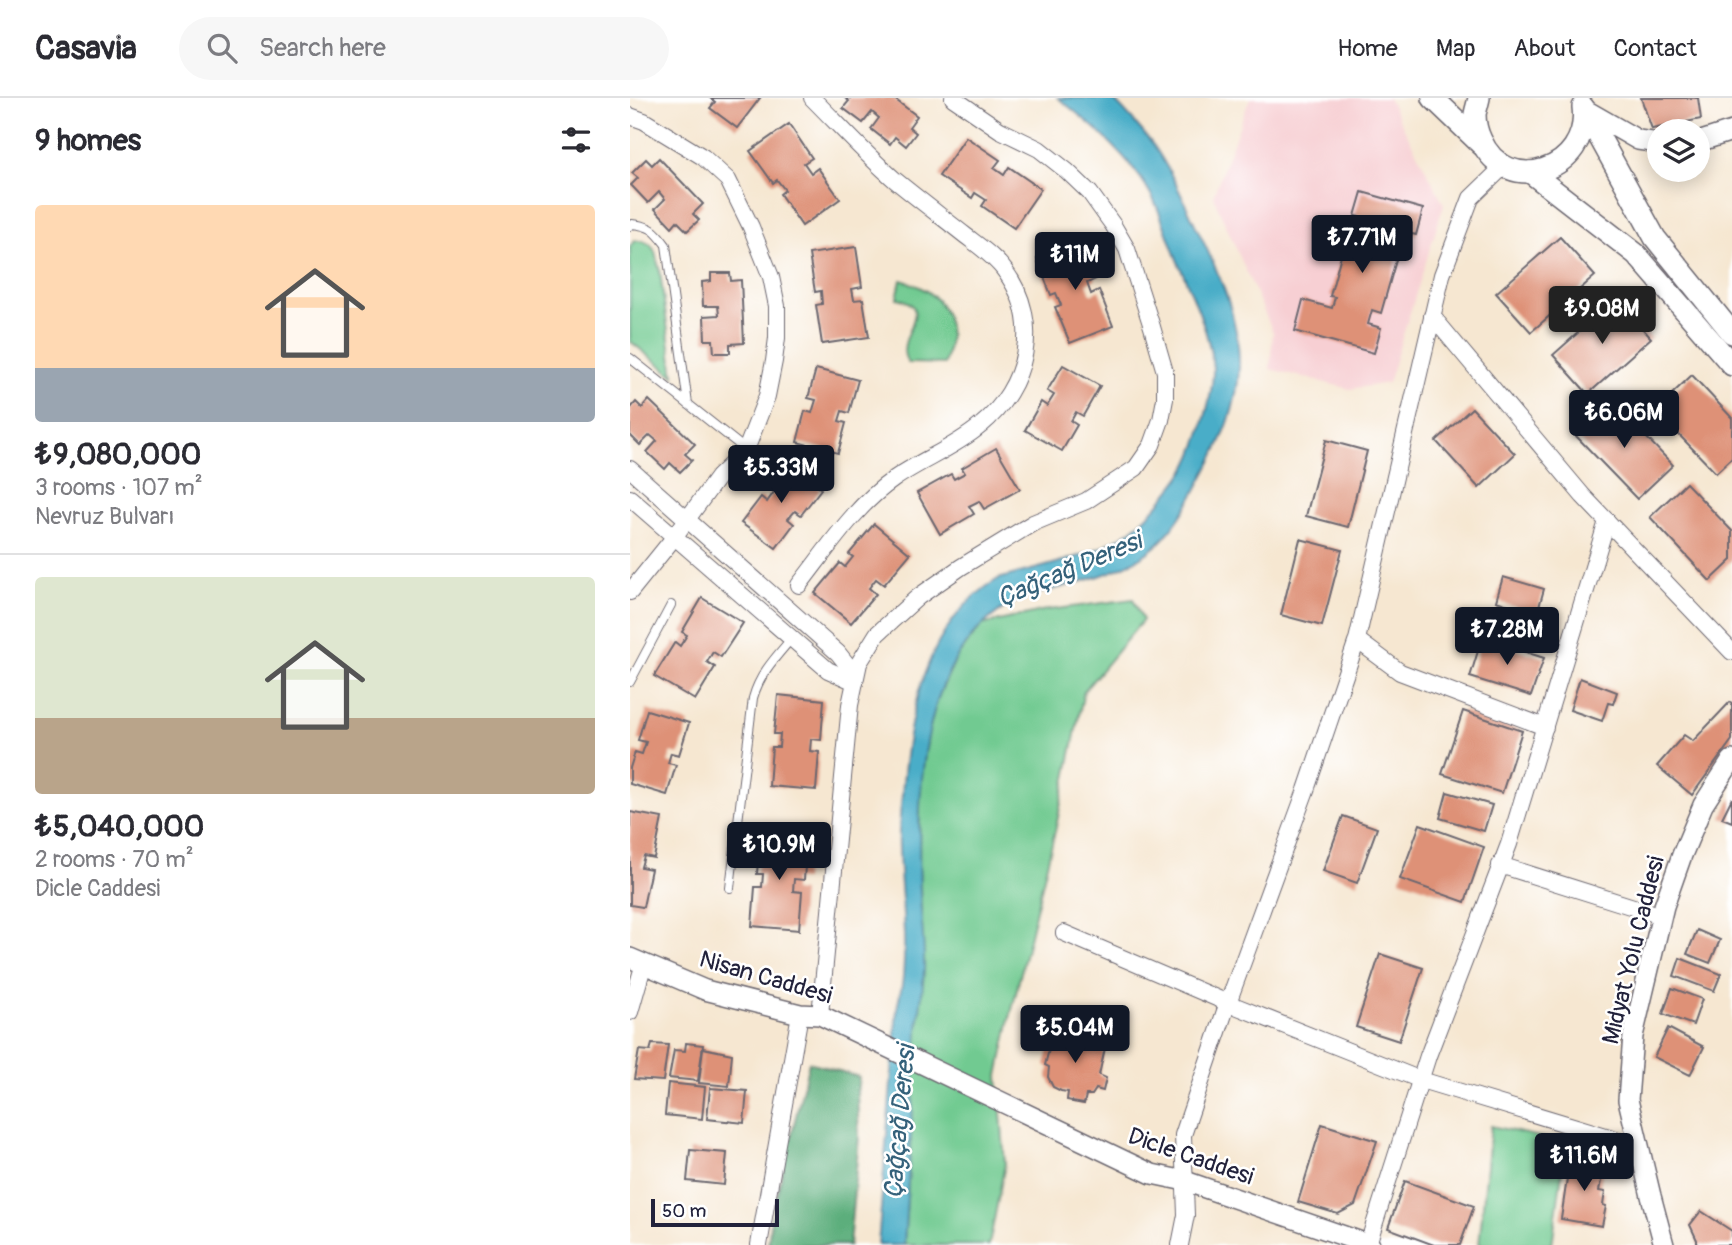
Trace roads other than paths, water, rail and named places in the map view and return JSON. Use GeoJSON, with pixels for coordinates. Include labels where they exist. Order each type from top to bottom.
{"type":"FeatureCollection","features":[{"type":"Feature","properties":{"kind":"main road"},"geometry":{"type":"LineString","coordinates":[[1433,98],[1493,158],[1504,166],[1530,172],[1548,169],[1564,160],[1576,145],[1583,128],[1582,104]]}},
{"type":"Feature","properties":{"kind":"main road"},"geometry":{"type":"LineString","coordinates":[[1479,98],[1475,114],[1477,131],[1484,148]]}},
{"type":"Feature","properties":{"kind":"main road"},"geometry":{"type":"LineString","coordinates":[[1582,104],[1655,238],[1732,333]]}},
{"type":"Feature","properties":{"kind":"main road"},"geometry":{"type":"LineString","coordinates":[[1530,172],[1636,254],[1732,365]]}},
{"type":"Feature","properties":{"kind":"street"},"geometry":{"type":"LineString","coordinates":[[799,585],[847,523],[874,495],[892,480],[979,428],[1001,407],[1015,383],[1026,351],[1026,326],[1019,296],[1005,270],[869,157],[812,98]]}},
{"type":"Feature","properties":{"kind":"street"},"geometry":{"type":"LineString","coordinates":[[820,1015],[850,705],[859,663],[877,634],[918,597],[1033,523],[1086,501],[1136,468],[1152,445],[1165,399],[1165,372],[1155,338],[1127,249],[1113,225],[1090,193],[1067,171],[1039,149],[1000,130],[953,98]]}},
{"type":"Feature","properties":{"kind":"street"},"geometry":{"type":"LineString","coordinates":[[1582,104],[1638,140],[1647,141]]}},
{"type":"Feature","properties":{"kind":"street"},"geometry":{"type":"LineString","coordinates":[[630,116],[644,121],[703,157],[729,180],[771,277],[777,306],[775,361],[767,396],[746,450],[718,477],[630,592]]}},
{"type":"Feature","properties":{"kind":"street"},"geometry":{"type":"LineString","coordinates":[[1710,138],[1732,131]]}},
{"type":"Feature","properties":{"kind":"street"},"geometry":{"type":"LineString","coordinates":[[1180,1245],[1186,1215],[1183,1135],[1357,640],[1442,275],[1471,198],[1504,166]]}},
{"type":"Feature","properties":{"kind":"street"},"geometry":{"type":"LineString","coordinates":[[1432,316],[1583,496],[1732,652]]}},
{"type":"Feature","properties":{"kind":"street"},"geometry":{"type":"LineString","coordinates":[[630,469],[838,653],[855,682]]}},
{"type":"Feature","properties":{"kind":"street"},"geometry":{"type":"LineString","coordinates":[[630,498],[828,670],[855,682]]}},
{"type":"Feature","properties":{"kind":"street"},"geometry":{"type":"LineString","coordinates":[[1362,1243],[1500,865],[1607,521]]}},
{"type":"Feature","properties":{"kind":"street"},"geometry":{"type":"LineString","coordinates":[[1357,640],[1400,673],[1545,727]]}},
{"type":"Feature","properties":{"kind":"street","name":"Midyat Yolu Caddesi"},"geometry":{"type":"LineString","coordinates":[[1664,1245],[1628,1100],[1633,1036],[1662,916],[1682,855],[1703,806],[1732,760]]}},
{"type":"Feature","properties":{"kind":"street"},"geometry":{"type":"LineString","coordinates":[[1500,865],[1662,916]]}},
{"type":"Feature","properties":{"kind":"street"},"geometry":{"type":"LineString","coordinates":[[1064,933],[1228,1003],[1420,1080],[1639,1146]]}},
{"type":"Feature","properties":{"kind":"street"},"geometry":{"type":"LineString","coordinates":[[630,1012],[637,960]]}},
{"type":"Feature","properties":{"kind":"street","name":"Nisan Caddesi"},"geometry":{"type":"LineString","coordinates":[[637,960],[705,990],[800,1014],[820,1015],[962,1084]]}},
{"type":"Feature","properties":{"kind":"street"},"geometry":{"type":"LineString","coordinates":[[759,1245],[800,1014]]}},
{"type":"Feature","properties":{"kind":"street","name":"Dicle Caddesi"},"geometry":{"type":"LineString","coordinates":[[962,1084],[1152,1174],[1185,1181],[1362,1243]]}},
{"type":"Feature","properties":{"kind":"lane"},"geometry":{"type":"LineString","coordinates":[[630,226],[645,225],[655,230],[666,245],[688,404]]}},
{"type":"Feature","properties":{"kind":"lane"},"geometry":{"type":"LineString","coordinates":[[630,358],[746,450]]}},
{"type":"Feature","properties":{"kind":"lane"},"geometry":{"type":"LineString","coordinates":[[630,682],[671,605]]}},
{"type":"Feature","properties":{"kind":"lane"},"geometry":{"type":"LineString","coordinates":[[730,888],[753,698],[763,673],[792,638]]}},
{"type":"Feature","properties":{"kind":"water","name":"Çağçağ Deresi"},"geometry":{"type":"Polygon","coordinates":[[[1058,98],[1112,98],[1159,154],[1224,289],[1238,347],[1236,396],[1228,424],[1198,487],[1172,528],[1156,546],[1119,568],[1028,596],[991,618],[963,648],[943,684],[930,725],[923,768],[919,855],[924,970],[904,1245],[878,1245],[897,1009],[903,981],[900,815],[909,734],[924,674],[953,620],[973,598],[998,579],[1091,552],[1109,544],[1146,518],[1188,465],[1201,431],[1213,378],[1211,355],[1204,328],[1149,191],[1115,147],[1058,98]]]}}]}
